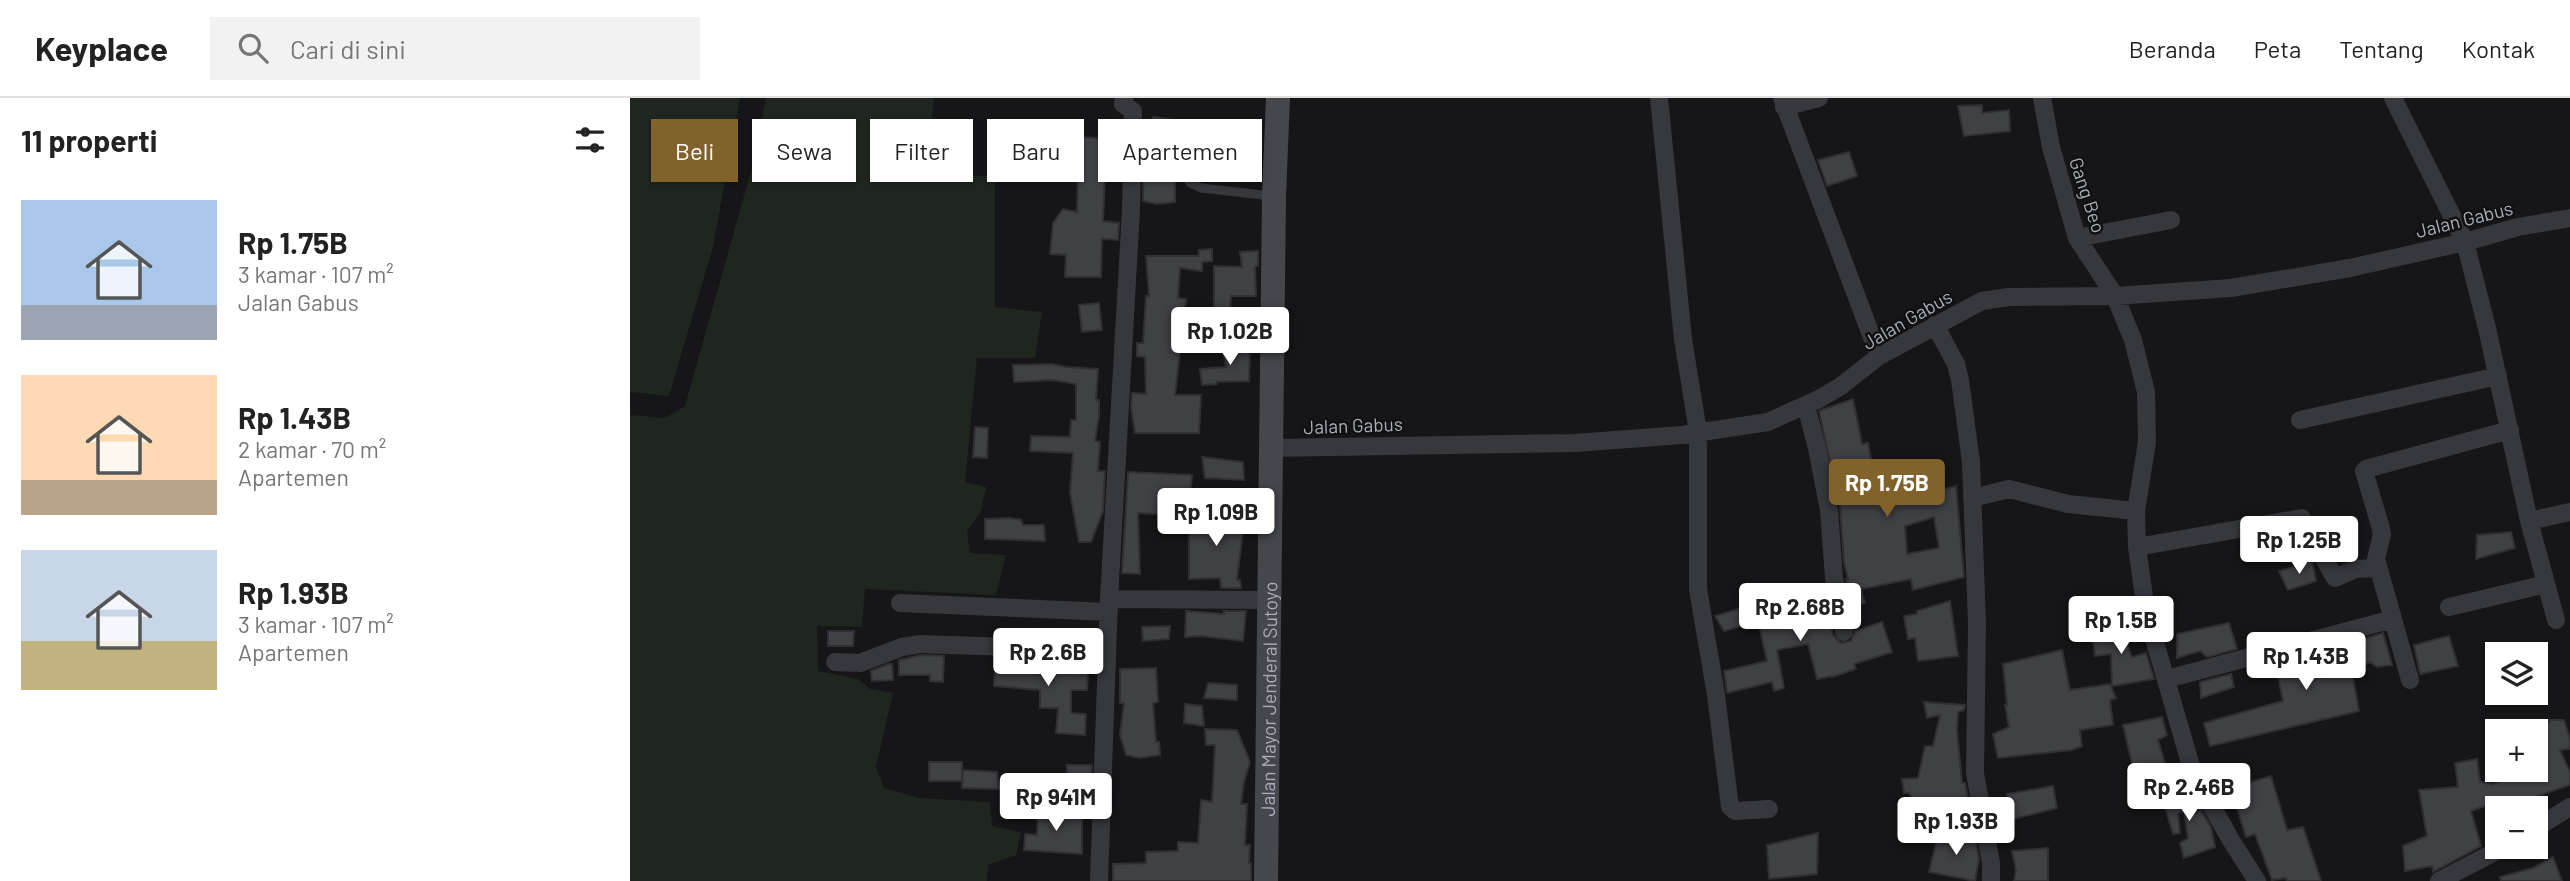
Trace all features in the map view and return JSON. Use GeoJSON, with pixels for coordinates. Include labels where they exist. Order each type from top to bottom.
{"type":"FeatureCollection","features":[{"type":"Feature","properties":{"kind":"main road","name":"Jalan Mayor Jenderal Sutoyo"},"geometry":{"type":"LineString","coordinates":[[1266,881],[1277,104]]}},
{"type":"Feature","properties":{"kind":"street"},"geometry":{"type":"LineString","coordinates":[[1659,98],[1683,339],[1698,589],[1716,695],[1730,807],[1735,811],[1769,808]]}},
{"type":"Feature","properties":{"kind":"street"},"geometry":{"type":"LineString","coordinates":[[1819,98],[1783,102],[1879,356]]}},
{"type":"Feature","properties":{"kind":"street","name":"Gang Beo"},"geometry":{"type":"LineString","coordinates":[[2042,98],[2051,147],[2077,238],[2115,296],[2133,340],[2146,392],[2147,442],[2136,511],[2137,547],[2146,611],[2193,773],[2257,881]]}},
{"type":"Feature","properties":{"kind":"street"},"geometry":{"type":"LineString","coordinates":[[2393,98],[2465,242],[2498,376],[2529,521],[2556,620]]}},
{"type":"Feature","properties":{"kind":"street"},"geometry":{"type":"LineString","coordinates":[[1099,881],[1109,606],[1131,210],[1133,113],[1123,101]]}},
{"type":"Feature","properties":{"kind":"street","name":"Jalan Gabus"},"geometry":{"type":"LineString","coordinates":[[1271,448],[1574,443],[1690,433],[1768,422],[1806,406],[1841,386],[1900,342],[1982,301],[2009,297],[2115,296],[2231,288],[2350,268],[2518,227],[2570,218]]}},
{"type":"Feature","properties":{"kind":"street"},"geometry":{"type":"LineString","coordinates":[[2077,238],[2171,220]]}},
{"type":"Feature","properties":{"kind":"street"},"geometry":{"type":"LineString","coordinates":[[1936,325],[1960,380],[1971,462],[1977,623],[1975,773],[1991,881]]}},
{"type":"Feature","properties":{"kind":"street"},"geometry":{"type":"LineString","coordinates":[[1868,331],[1900,342]]}},
{"type":"Feature","properties":{"kind":"street"},"geometry":{"type":"LineString","coordinates":[[2300,420],[2498,376]]}},
{"type":"Feature","properties":{"kind":"street"},"geometry":{"type":"LineString","coordinates":[[1806,406],[1829,510],[1834,578],[1844,632]]}},
{"type":"Feature","properties":{"kind":"street"},"geometry":{"type":"LineString","coordinates":[[2410,681],[2377,568],[2376,559],[2382,534],[2364,476],[2366,469],[2510,430]]}},
{"type":"Feature","properties":{"kind":"street"},"geometry":{"type":"LineString","coordinates":[[1972,498],[2009,489],[2067,504],[2136,511]]}},
{"type":"Feature","properties":{"kind":"street"},"geometry":{"type":"LineString","coordinates":[[2529,521],[2570,512]]}},
{"type":"Feature","properties":{"kind":"street"},"geometry":{"type":"LineString","coordinates":[[2137,547],[2302,518]]}},
{"type":"Feature","properties":{"kind":"street"},"geometry":{"type":"LineString","coordinates":[[2314,541],[2335,578],[2355,569],[2377,568]]}},
{"type":"Feature","properties":{"kind":"street"},"geometry":{"type":"LineString","coordinates":[[2449,607],[2546,584]]}},
{"type":"Feature","properties":{"kind":"street"},"geometry":{"type":"LineString","coordinates":[[900,603],[1109,606],[1269,600]]}},
{"type":"Feature","properties":{"kind":"street"},"geometry":{"type":"LineString","coordinates":[[2167,679],[2393,620]]}},
{"type":"Feature","properties":{"kind":"street"},"geometry":{"type":"LineString","coordinates":[[835,662],[860,663],[902,647],[920,644],[1107,650]]}},
{"type":"Feature","properties":{"kind":"street"},"geometry":{"type":"LineString","coordinates":[[2548,821],[2570,807]]}},
{"type":"Feature","properties":{"kind":"street"},"geometry":{"type":"LineString","coordinates":[[2439,881],[2475,873],[2491,859]]}},
{"type":"Feature","properties":{"kind":"lane"},"geometry":{"type":"LineString","coordinates":[[1190,182],[1201,188],[1274,196]]}},
{"type":"Feature","properties":{"kind":"shaded area"},"geometry":{"type":"Polygon","coordinates":[[[630,98],[740,98],[736,119],[651,119],[651,182],[725,182],[713,247],[669,396],[630,392],[630,98]]]}},
{"type":"Feature","properties":{"kind":"shaded area"},"geometry":{"type":"Polygon","coordinates":[[[766,98],[934,98],[932,119],[870,119],[870,182],[973,182],[973,176],[987,176],[987,182],[995,182],[995,307],[1042,312],[1035,358],[977,358],[965,482],[986,487],[981,511],[967,531],[970,553],[1006,555],[996,595],[865,589],[862,627],[817,626],[818,671],[858,679],[870,689],[893,693],[876,767],[884,788],[919,798],[990,802],[992,826],[1021,832],[1016,855],[988,865],[987,881],[630,881],[630,415],[665,418],[685,406],[752,168],[752,182],[856,182],[856,119],[762,119],[766,98]]]}},
{"type":"Feature","properties":{"kind":"building"},"geometry":{"type":"Polygon","coordinates":[[[1982,105],[1982,113],[2009,110],[2010,131],[1964,136],[1958,106],[1982,105]]]}},
{"type":"Feature","properties":{"kind":"building"},"geometry":{"type":"Polygon","coordinates":[[[1084,137],[1098,138],[1098,182],[1105,182],[1103,221],[1119,223],[1118,240],[1102,239],[1101,277],[1065,277],[1066,255],[1050,254],[1053,223],[1063,209],[1077,212],[1078,182],[1084,182],[1084,137]]]}},
{"type":"Feature","properties":{"kind":"building"},"geometry":{"type":"Polygon","coordinates":[[[1849,152],[1857,176],[1827,186],[1818,160],[1849,152]]]}},
{"type":"Feature","properties":{"kind":"building"},"geometry":{"type":"Polygon","coordinates":[[[1143,182],[1175,182],[1175,202],[1157,204],[1143,201],[1143,182]]]}},
{"type":"Feature","properties":{"kind":"building"},"geometry":{"type":"Polygon","coordinates":[[[1212,249],[1212,261],[1202,262],[1202,271],[1180,268],[1178,298],[1186,299],[1175,395],[1201,395],[1199,433],[1135,433],[1132,393],[1146,394],[1145,357],[1137,356],[1137,343],[1143,343],[1146,296],[1149,296],[1146,256],[1199,256],[1199,250],[1212,249]]]}},
{"type":"Feature","properties":{"kind":"building"},"geometry":{"type":"Polygon","coordinates":[[[1258,251],[1258,266],[1255,266],[1256,296],[1231,296],[1230,313],[1214,312],[1214,266],[1242,267],[1240,252],[1258,251]]]}},
{"type":"Feature","properties":{"kind":"building"},"geometry":{"type":"Polygon","coordinates":[[[1099,303],[1102,330],[1082,332],[1079,305],[1099,303]]]}},
{"type":"Feature","properties":{"kind":"building"},"geometry":{"type":"Polygon","coordinates":[[[1250,346],[1249,381],[1202,385],[1200,369],[1226,367],[1222,347],[1250,346]]]}},
{"type":"Feature","properties":{"kind":"building"},"geometry":{"type":"Polygon","coordinates":[[[1051,364],[1098,369],[1096,400],[1099,400],[1099,415],[1095,441],[1100,442],[1098,471],[1105,471],[1103,511],[1091,542],[1079,542],[1070,493],[1073,453],[1030,451],[1031,436],[1070,437],[1071,420],[1076,420],[1076,384],[1052,380],[1014,382],[1013,365],[1051,364]]]}},
{"type":"Feature","properties":{"kind":"building"},"geometry":{"type":"Polygon","coordinates":[[[1853,399],[1862,444],[1868,443],[1877,493],[1883,506],[1956,486],[1964,577],[1913,590],[1911,579],[1861,589],[1865,603],[1851,607],[1840,508],[1819,411],[1853,399]],[[1934,517],[1905,526],[1907,554],[1939,548],[1934,517]]]}},
{"type":"Feature","properties":{"kind":"building"},"geometry":{"type":"Polygon","coordinates":[[[975,427],[988,428],[987,458],[973,457],[975,427]]]}},
{"type":"Feature","properties":{"kind":"building"},"geometry":{"type":"Polygon","coordinates":[[[1202,457],[1243,462],[1244,480],[1205,478],[1202,457]]]}},
{"type":"Feature","properties":{"kind":"building"},"geometry":{"type":"Polygon","coordinates":[[[1128,472],[1192,475],[1189,516],[1138,513],[1140,574],[1122,573],[1128,472]]]}},
{"type":"Feature","properties":{"kind":"building"},"geometry":{"type":"Polygon","coordinates":[[[1245,513],[1237,580],[1240,580],[1241,588],[1221,588],[1220,578],[1189,579],[1189,516],[1245,513]]]}},
{"type":"Feature","properties":{"kind":"building"},"geometry":{"type":"Polygon","coordinates":[[[985,519],[1021,520],[1023,525],[1044,525],[1045,541],[985,539],[985,519]]]}},
{"type":"Feature","properties":{"kind":"building"},"geometry":{"type":"Polygon","coordinates":[[[2511,532],[2515,548],[2476,559],[2477,535],[2511,532]]]}},
{"type":"Feature","properties":{"kind":"building"},"geometry":{"type":"Polygon","coordinates":[[[2312,561],[2316,581],[2288,590],[2279,571],[2312,561]]]}},
{"type":"Feature","properties":{"kind":"building"},"geometry":{"type":"Polygon","coordinates":[[[1778,597],[1783,614],[1827,604],[1833,635],[1841,643],[1851,641],[1855,631],[1882,622],[1892,652],[1854,664],[1856,669],[1817,679],[1808,644],[1777,650],[1784,688],[1774,691],[1772,682],[1727,693],[1724,671],[1767,661],[1758,621],[1724,631],[1715,616],[1778,597]]]}},
{"type":"Feature","properties":{"kind":"building"},"geometry":{"type":"Polygon","coordinates":[[[1950,601],[1958,656],[1918,661],[1915,638],[1908,639],[1904,616],[1917,614],[1917,611],[1950,601]]]}},
{"type":"Feature","properties":{"kind":"building"},"geometry":{"type":"Polygon","coordinates":[[[1186,611],[1224,614],[1224,611],[1246,611],[1243,641],[1185,637],[1186,611]]]}},
{"type":"Feature","properties":{"kind":"building"},"geometry":{"type":"Polygon","coordinates":[[[2229,623],[2237,649],[2207,657],[2200,651],[2177,658],[2177,634],[2229,623]]]}},
{"type":"Feature","properties":{"kind":"building"},"geometry":{"type":"Polygon","coordinates":[[[2120,624],[2132,657],[2146,653],[2154,679],[2112,686],[2111,654],[2095,656],[2092,630],[2120,624]]]}},
{"type":"Feature","properties":{"kind":"building"},"geometry":{"type":"Polygon","coordinates":[[[1170,626],[1169,639],[1143,641],[1142,627],[1170,626]]]}},
{"type":"Feature","properties":{"kind":"building"},"geometry":{"type":"Polygon","coordinates":[[[828,631],[854,631],[853,646],[828,646],[828,631]]]}},
{"type":"Feature","properties":{"kind":"building"},"geometry":{"type":"Polygon","coordinates":[[[2383,633],[2392,665],[2377,667],[2370,662],[2352,672],[2359,711],[2210,746],[2204,723],[2283,701],[2275,662],[2340,650],[2339,647],[2383,633]]]}},
{"type":"Feature","properties":{"kind":"building"},"geometry":{"type":"Polygon","coordinates":[[[2449,636],[2458,666],[2420,674],[2414,645],[2449,636]]]}},
{"type":"Feature","properties":{"kind":"building"},"geometry":{"type":"Polygon","coordinates":[[[2062,650],[2070,690],[2110,684],[2116,698],[2110,700],[2113,725],[2080,730],[2082,746],[2072,750],[1998,758],[1993,734],[2009,727],[2003,664],[2062,650]]]}},
{"type":"Feature","properties":{"kind":"building"},"geometry":{"type":"Polygon","coordinates":[[[921,655],[944,656],[943,682],[930,681],[930,675],[899,675],[899,660],[921,655]]]}},
{"type":"Feature","properties":{"kind":"building"},"geometry":{"type":"Polygon","coordinates":[[[995,658],[1041,659],[1041,671],[1070,673],[1070,660],[1089,661],[1087,690],[1071,690],[1071,713],[1086,714],[1085,735],[1056,733],[1058,708],[1040,708],[1040,690],[994,686],[995,658]]]}},
{"type":"Feature","properties":{"kind":"building"},"geometry":{"type":"Polygon","coordinates":[[[892,664],[893,680],[872,681],[871,671],[892,664]]]}},
{"type":"Feature","properties":{"kind":"building"},"geometry":{"type":"Polygon","coordinates":[[[1156,668],[1158,702],[1153,703],[1156,742],[1159,742],[1160,755],[1139,758],[1126,755],[1120,735],[1124,703],[1120,703],[1120,669],[1156,668]]]}},
{"type":"Feature","properties":{"kind":"building"},"geometry":{"type":"Polygon","coordinates":[[[2231,674],[2234,687],[2201,698],[2200,682],[2231,674]]]}},
{"type":"Feature","properties":{"kind":"building"},"geometry":{"type":"Polygon","coordinates":[[[1208,683],[1237,685],[1237,700],[1204,698],[1208,683]]]}},
{"type":"Feature","properties":{"kind":"building"},"geometry":{"type":"Polygon","coordinates":[[[1924,702],[1965,705],[1964,710],[1958,712],[1957,730],[1962,783],[1965,783],[1971,814],[1922,821],[1909,793],[1904,793],[1902,779],[1918,778],[1925,746],[1933,746],[1940,715],[1927,718],[1924,702]]]}},
{"type":"Feature","properties":{"kind":"building"},"geometry":{"type":"Polygon","coordinates":[[[1185,704],[1202,706],[1204,726],[1184,723],[1185,704]]]}},
{"type":"Feature","properties":{"kind":"building"},"geometry":{"type":"Polygon","coordinates":[[[2162,717],[2167,735],[2158,740],[2165,763],[2134,772],[2123,725],[2162,717]]]}},
{"type":"Feature","properties":{"kind":"building"},"geometry":{"type":"Polygon","coordinates":[[[2549,720],[2564,720],[2570,749],[2560,750],[2570,772],[2570,785],[2538,796],[2485,796],[2485,806],[2471,811],[2481,846],[2433,872],[2432,866],[2405,871],[2403,846],[2427,836],[2419,790],[2458,787],[2455,763],[2477,759],[2480,782],[2548,782],[2549,720]]]}},
{"type":"Feature","properties":{"kind":"building"},"geometry":{"type":"Polygon","coordinates":[[[1205,729],[1237,730],[1250,762],[1241,804],[1247,804],[1245,845],[1250,845],[1251,881],[1113,881],[1113,864],[1146,863],[1146,852],[1178,851],[1178,842],[1198,843],[1201,800],[1212,802],[1215,745],[1206,745],[1205,729]]]}},
{"type":"Feature","properties":{"kind":"building"},"geometry":{"type":"Polygon","coordinates":[[[929,762],[962,762],[962,781],[929,781],[929,762]]]}},
{"type":"Feature","properties":{"kind":"building"},"geometry":{"type":"Polygon","coordinates":[[[1067,765],[1092,765],[1091,787],[1067,786],[1067,765]]]}},
{"type":"Feature","properties":{"kind":"building"},"geometry":{"type":"Polygon","coordinates":[[[963,770],[997,772],[999,789],[962,788],[963,770]]]}},
{"type":"Feature","properties":{"kind":"building"},"geometry":{"type":"Polygon","coordinates":[[[2271,776],[2287,830],[2303,827],[2321,881],[2287,881],[2286,878],[2272,880],[2255,834],[2246,837],[2231,788],[2271,776]]]}},
{"type":"Feature","properties":{"kind":"building"},"geometry":{"type":"Polygon","coordinates":[[[2053,786],[2057,808],[2013,819],[2007,794],[2053,786]]]}},
{"type":"Feature","properties":{"kind":"building"},"geometry":{"type":"Polygon","coordinates":[[[2174,790],[2175,799],[2190,791],[2196,801],[2197,812],[2201,810],[2211,827],[2215,847],[2184,858],[2180,843],[2188,838],[2184,811],[2178,814],[2180,833],[2173,834],[2161,794],[2174,790]]]}},
{"type":"Feature","properties":{"kind":"building"},"geometry":{"type":"Polygon","coordinates":[[[1038,806],[1059,806],[1058,815],[1082,816],[1082,854],[1024,850],[1025,834],[1037,835],[1038,806]]]}},
{"type":"Feature","properties":{"kind":"building"},"geometry":{"type":"Polygon","coordinates":[[[1818,833],[1817,874],[1769,879],[1767,845],[1818,833]]]}},
{"type":"Feature","properties":{"kind":"building"},"geometry":{"type":"Polygon","coordinates":[[[1938,835],[1975,836],[1979,859],[1975,881],[1929,872],[1938,835]]]}},
{"type":"Feature","properties":{"kind":"building"},"geometry":{"type":"Polygon","coordinates":[[[2048,848],[2048,881],[2014,881],[2016,870],[2012,851],[2048,848]]]}},
{"type":"Feature","properties":{"kind":"building"},"geometry":{"type":"Polygon","coordinates":[[[2553,857],[2562,881],[2501,881],[2500,877],[2533,868],[2553,857]]]}}]}
